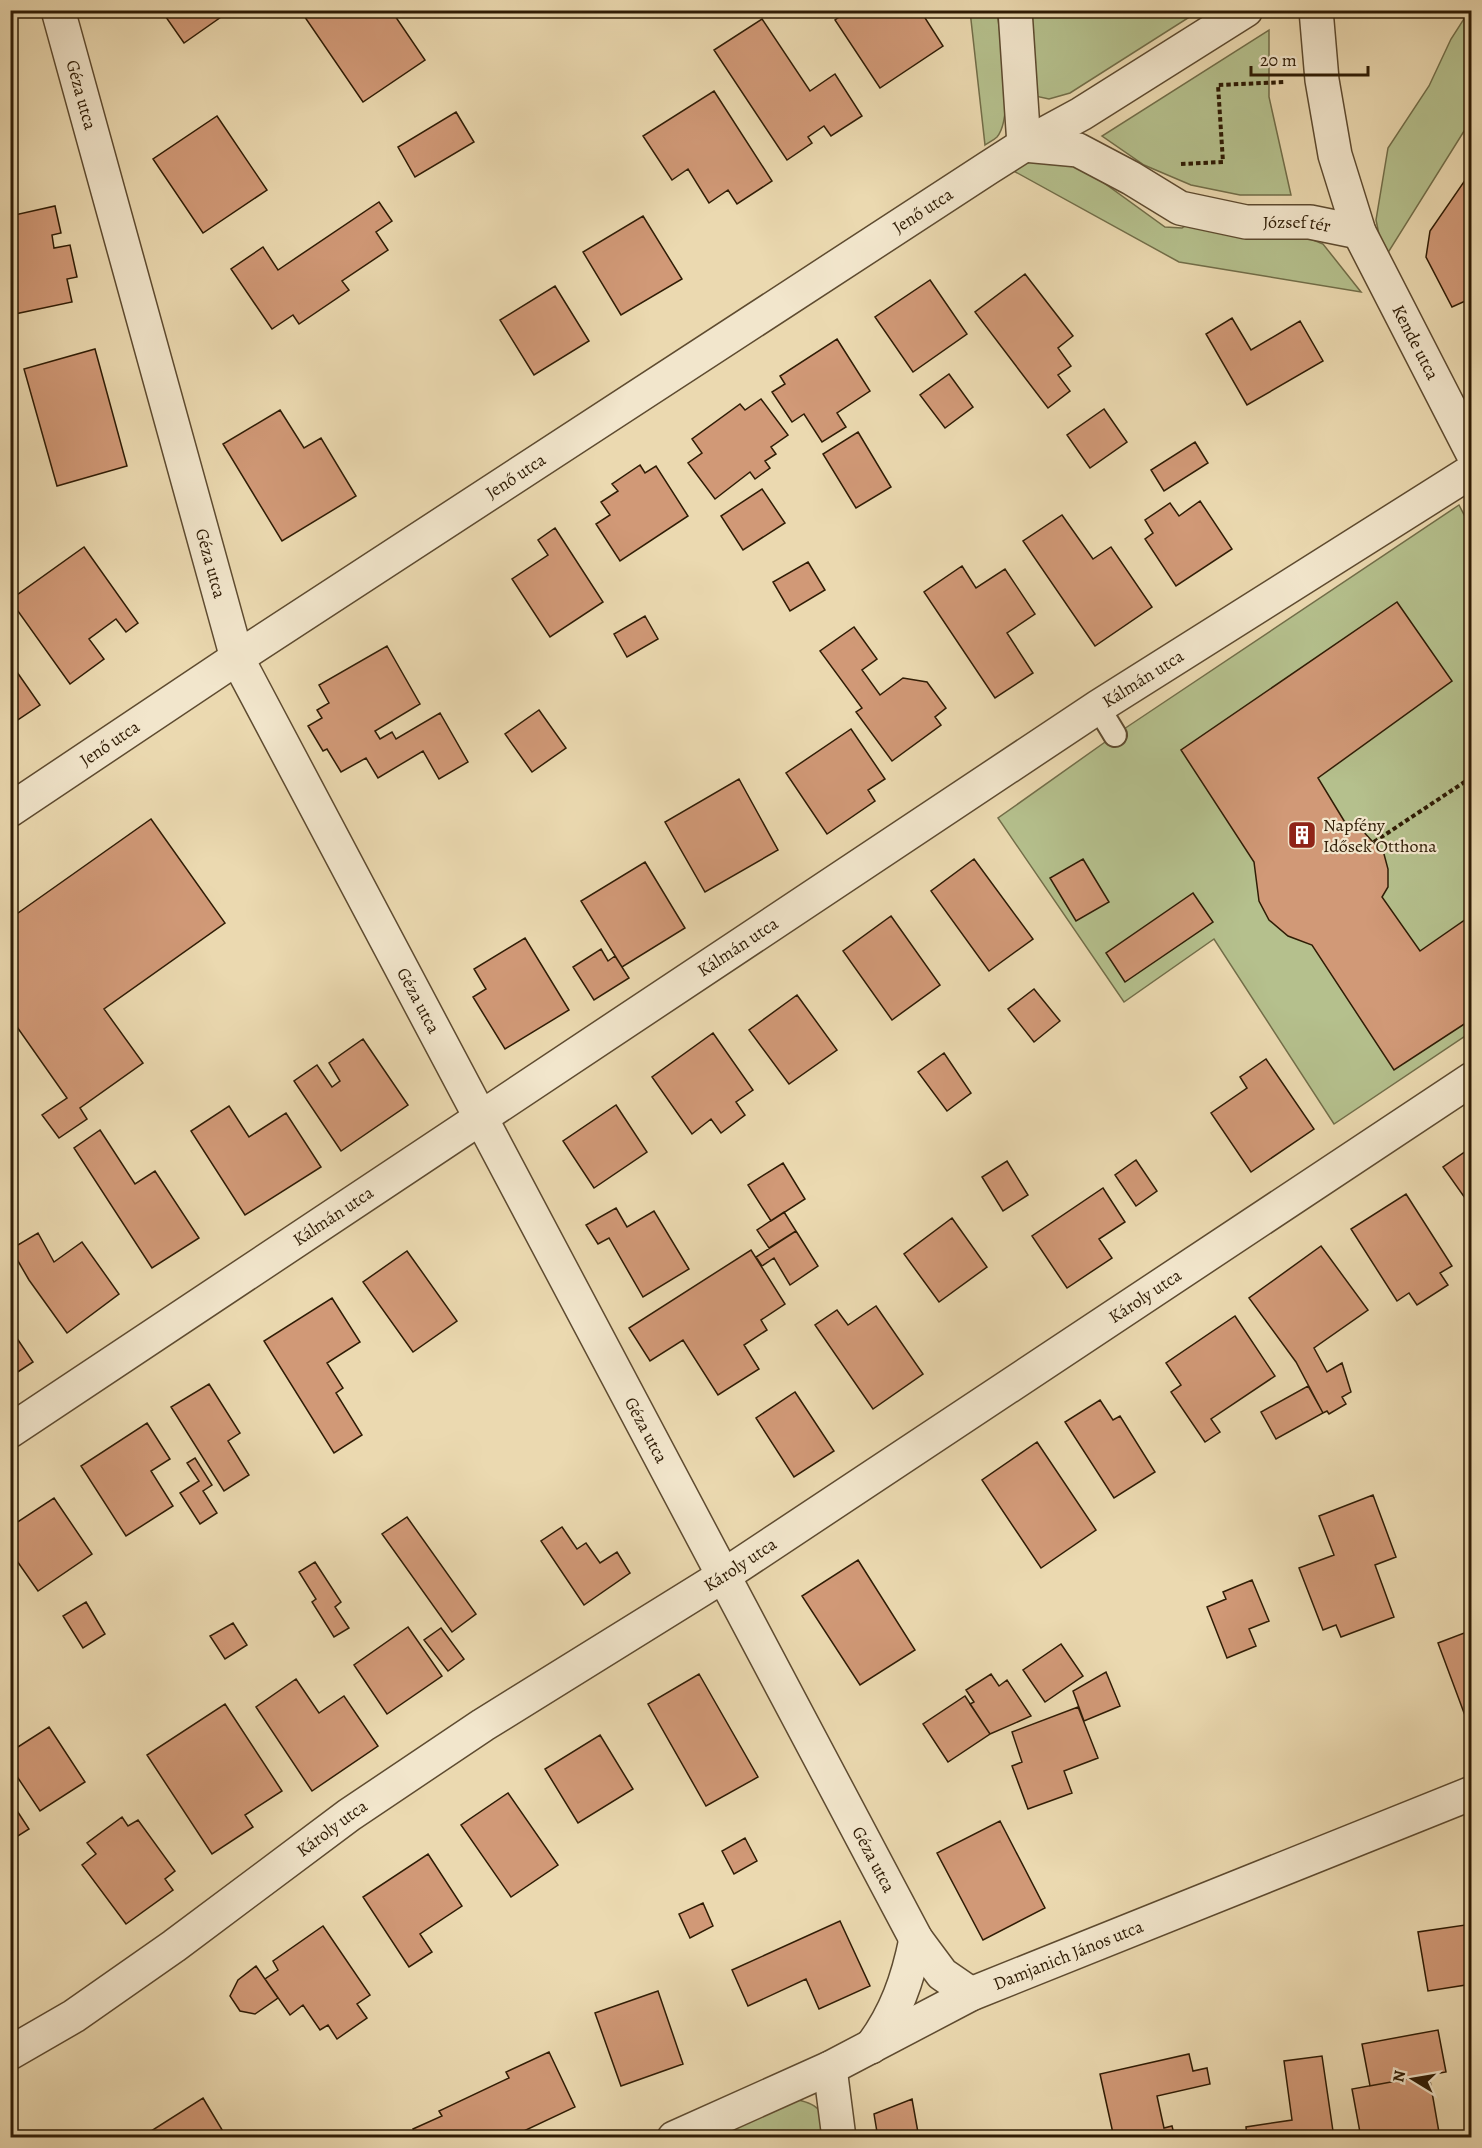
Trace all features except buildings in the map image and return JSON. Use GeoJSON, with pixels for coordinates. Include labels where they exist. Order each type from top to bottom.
{"type":"FeatureCollection","features":[{"type":"Feature","properties":{"kind":"street","name":"Géza utca"},"geometry":{"type":"LineString","coordinates":[[58,10],[237,658],[915,1939],[942,1974],[971,1994]]}},
{"type":"Feature","properties":{"kind":"street"},"geometry":{"type":"LineString","coordinates":[[1015,10],[1024,145],[1081,114],[1246,10]]}},
{"type":"Feature","properties":{"kind":"street","name":"József tér"},"geometry":{"type":"LineString","coordinates":[[1024,145],[1078,150],[1131,178],[1180,208],[1246,222],[1310,222],[1359,232],[1335,155],[1322,80],[1316,10]]}},
{"type":"Feature","properties":{"kind":"street","name":"Jenő utca"},"geometry":{"type":"LineString","coordinates":[[10,810],[237,658],[1024,145]]}},
{"type":"Feature","properties":{"kind":"street","name":"Kende utca"},"geometry":{"type":"LineString","coordinates":[[1359,232],[1472,452]]}},
{"type":"Feature","properties":{"kind":"street","name":"Kálmán utca"},"geometry":{"type":"LineString","coordinates":[[10,1431],[1098,707],[1472,471]]}},
{"type":"Feature","properties":{"kind":"street","name":"Károly utca"},"geometry":{"type":"LineString","coordinates":[[10,2053],[74,2016],[165,1953],[349,1815],[435,1757],[614,1642],[723,1576],[1472,1079]]}},
{"type":"Feature","properties":{"kind":"street","name":"Damjanich János utca"},"geometry":{"type":"LineString","coordinates":[[674,2138],[831,2068],[971,1994],[1472,1793]]}},
{"type":"Feature","properties":{"kind":"street"},"geometry":{"type":"LineString","coordinates":[[870,2048],[882,2033],[898,2003],[909,1970],[915,1939]]}},
{"type":"Feature","properties":{"kind":"street"},"geometry":{"type":"LineString","coordinates":[[831,2068],[839,2138]]}},
{"type":"Feature","properties":{"kind":"lane"},"geometry":{"type":"LineString","coordinates":[[1098,707],[1116,735]]}},
{"type":"Feature","properties":{"kind":"path"},"geometry":{"type":"LineString","coordinates":[[1172,158],[1181,164],[1223,162],[1218,85],[1322,80]]}},
{"type":"Feature","properties":{"kind":"path"},"geometry":{"type":"LineString","coordinates":[[1374,842],[1472,777]]}},
{"type":"Feature","properties":{"kind":"green space"},"geometry":{"type":"Polygon","coordinates":[[[970,11],[997,11],[1003,57],[1006,95],[1002,127],[997,137],[985,145],[970,11]]]}},
{"type":"Feature","properties":{"kind":"green space"},"geometry":{"type":"Polygon","coordinates":[[[1025,11],[1199,11],[1070,93],[1049,99],[1035,96],[1025,11]]]}},
{"type":"Feature","properties":{"kind":"green space"},"geometry":{"type":"Polygon","coordinates":[[[1471,11],[1471,120],[1384,259],[1376,220],[1388,148],[1429,86],[1451,39],[1471,11]]]}},
{"type":"Feature","properties":{"kind":"green space"},"geometry":{"type":"Polygon","coordinates":[[[1269,30],[1269,97],[1291,195],[1240,195],[1191,185],[1144,165],[1102,136],[1269,30]]]}},
{"type":"Feature","properties":{"kind":"green space"},"geometry":{"type":"Polygon","coordinates":[[[1027,150],[1086,170],[1165,227],[1182,228],[1200,216],[1301,235],[1323,244],[1361,292],[1179,262],[1001,164],[1027,150]]]}},
{"type":"Feature","properties":{"kind":"green space"},"geometry":{"type":"Polygon","coordinates":[[[1459,505],[1472,530],[1471,1032],[1334,1124],[1214,939],[1124,1002],[998,818],[1115,735],[1459,505]]]}},
{"type":"Feature","properties":{"kind":"green space"},"geometry":{"type":"Polygon","coordinates":[[[791,2098],[818,2109],[823,2120],[826,2138],[686,2138],[791,2098]]]}},
{"type":"Feature","properties":{"kind":"place","name":"Napfény Idősek Otthona"},"geometry":{"type":"Point","coordinates":[1302,835]}}]}
